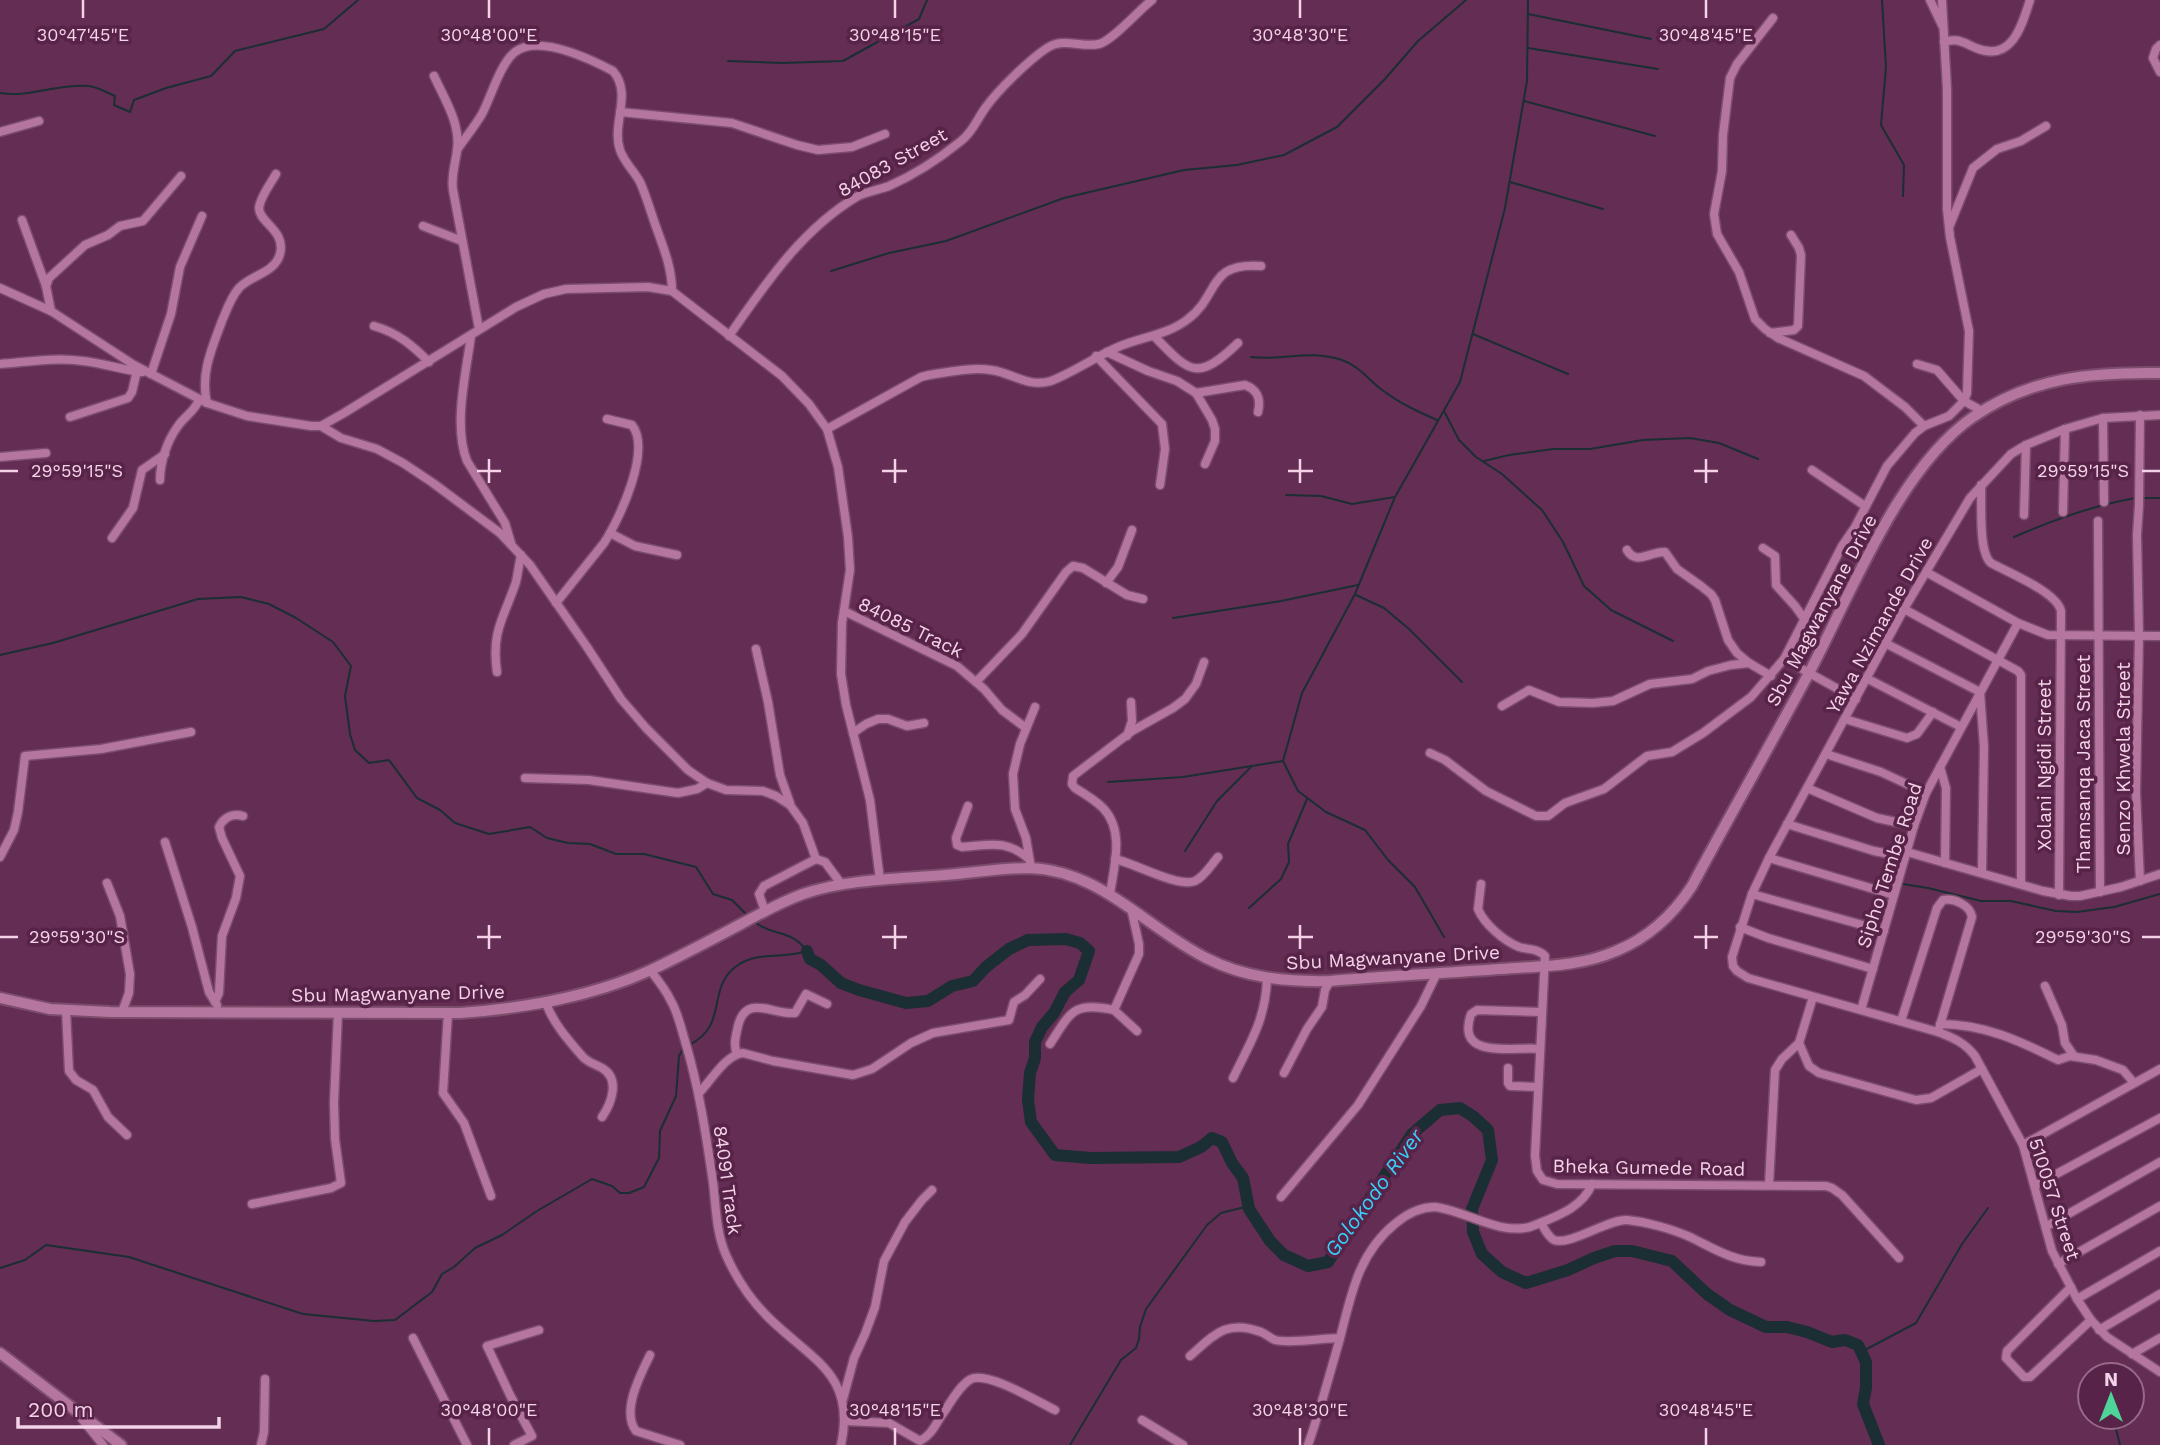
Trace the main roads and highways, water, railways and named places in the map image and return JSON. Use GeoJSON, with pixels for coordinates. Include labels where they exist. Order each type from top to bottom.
{"type":"FeatureCollection","features":[{"type":"Feature","properties":{"kind":"main road","name":"Sbu Magwanyane Drive"},"geometry":{"type":"LineString","coordinates":[[0,998],[50,1009],[122,1012],[217,1007],[338,1013],[500,1010],[546,1003],[590,992],[650,970],[808,892],[880,880],[1030,864],[1095,884],[1182,945],[1238,971],[1266,978],[1301,982],[1330,981],[1545,966],[1587,960],[1616,951],[1643,937],[1673,911],[1692,886],[1902,496],[1936,450],[1982,411],[2023,390],[2064,379],[2107,373],[2160,373]]}},
{"type":"Feature","properties":{"kind":"main road"},"geometry":{"type":"LineString","coordinates":[[0,1353],[121,1445]]}},
{"type":"Feature","properties":{"kind":"waterway"},"geometry":{"type":"LineString","coordinates":[[0,93],[22,94],[89,86],[115,96],[114,105],[130,112],[134,100],[211,76],[235,51],[324,29],[358,0]]}},
{"type":"Feature","properties":{"kind":"waterway"},"geometry":{"type":"LineString","coordinates":[[728,61],[843,61],[919,19],[927,0]]}},
{"type":"Feature","properties":{"kind":"waterway"},"geometry":{"type":"LineString","coordinates":[[831,271],[889,253],[946,241],[1064,198],[1184,170],[1237,165],[1284,155],[1337,127],[1418,41],[1466,0]]}},
{"type":"Feature","properties":{"kind":"waterway"},"geometry":{"type":"LineString","coordinates":[[1444,937],[1415,887],[1388,860],[1365,830],[1326,812],[1298,791],[1283,761],[1302,693],[1355,594],[1395,497],[1460,382],[1505,208],[1527,81],[1528,0]]}},
{"type":"Feature","properties":{"kind":"waterway"},"geometry":{"type":"LineString","coordinates":[[1882,0],[1886,67],[1881,125],[1904,165],[1903,196]]}},
{"type":"Feature","properties":{"kind":"waterway"},"geometry":{"type":"LineString","coordinates":[[1528,14],[1651,39]]}},
{"type":"Feature","properties":{"kind":"waterway"},"geometry":{"type":"LineString","coordinates":[[1528,48],[1658,69]]}},
{"type":"Feature","properties":{"kind":"waterway"},"geometry":{"type":"LineString","coordinates":[[1524,101],[1655,136]]}},
{"type":"Feature","properties":{"kind":"waterway"},"geometry":{"type":"LineString","coordinates":[[1510,182],[1603,209]]}},
{"type":"Feature","properties":{"kind":"waterway"},"geometry":{"type":"LineString","coordinates":[[1473,334],[1568,374]]}},
{"type":"Feature","properties":{"kind":"waterway"},"geometry":{"type":"LineString","coordinates":[[1251,357],[1318,355],[1342,360],[1354,366],[1397,400],[1437,420]]}},
{"type":"Feature","properties":{"kind":"waterway"},"geometry":{"type":"LineString","coordinates":[[1444,411],[1459,440],[1542,510],[1563,542],[1584,586],[1611,610],[1673,641]]}},
{"type":"Feature","properties":{"kind":"waterway"},"geometry":{"type":"LineString","coordinates":[[1484,461],[1553,449],[1590,449],[1643,440],[1690,438],[1719,443],[1758,459]]}},
{"type":"Feature","properties":{"kind":"waterway"},"geometry":{"type":"LineString","coordinates":[[1286,495],[1321,496],[1352,504],[1395,497]]}},
{"type":"Feature","properties":{"kind":"waterway"},"geometry":{"type":"LineString","coordinates":[[2014,537],[2074,514],[2136,498]]}},
{"type":"Feature","properties":{"kind":"waterway"},"geometry":{"type":"LineString","coordinates":[[2142,498],[2160,498]]}},
{"type":"Feature","properties":{"kind":"waterway"},"geometry":{"type":"LineString","coordinates":[[1173,618],[1281,601],[1358,585]]}},
{"type":"Feature","properties":{"kind":"waterway"},"geometry":{"type":"LineString","coordinates":[[1356,595],[1384,608],[1462,682]]}},
{"type":"Feature","properties":{"kind":"waterway"},"geometry":{"type":"LineString","coordinates":[[0,655],[53,643],[198,599],[241,597],[269,604],[333,642],[351,666],[345,696],[355,750],[369,763],[389,760],[417,798],[440,810],[455,823],[489,834],[530,827],[547,838],[590,844],[616,854],[644,854],[696,867],[713,894],[732,900],[748,916]]}},
{"type":"Feature","properties":{"kind":"waterway"},"geometry":{"type":"LineString","coordinates":[[1108,782],[1183,777],[1283,761]]}},
{"type":"Feature","properties":{"kind":"waterway"},"geometry":{"type":"LineString","coordinates":[[1185,851],[1217,801],[1251,767]]}},
{"type":"Feature","properties":{"kind":"waterway"},"geometry":{"type":"LineString","coordinates":[[1249,908],[1281,879],[1289,862],[1288,844],[1307,799]]}},
{"type":"Feature","properties":{"kind":"waterway"},"geometry":{"type":"LineString","coordinates":[[1903,884],[1981,901],[2011,901],[2056,911],[2077,912],[2114,907],[2160,894]]}},
{"type":"Feature","properties":{"kind":"waterway"},"geometry":{"type":"LineString","coordinates":[[689,1045],[702,1037],[709,1027],[722,984],[738,965],[754,958],[807,951],[794,939],[768,930],[755,922]]}},
{"type":"Feature","properties":{"kind":"waterway","name":"Golokodo River"},"geometry":{"type":"LineString","coordinates":[[807,951],[810,959],[841,983],[906,1003],[928,1001],[952,986],[973,981],[1009,949],[1028,940],[1066,939],[1080,943],[1089,951],[1079,980],[1065,992],[1035,1042],[1028,1100],[1031,1122],[1055,1155],[1091,1158],[1179,1157],[1201,1147],[1212,1138],[1222,1142],[1243,1178],[1249,1209],[1270,1241],[1284,1255],[1308,1266],[1328,1262],[1412,1134],[1440,1110],[1460,1108],[1488,1130],[1492,1160],[1472,1209],[1473,1232],[1482,1254],[1502,1272],[1526,1283],[1615,1251],[1632,1251],[1672,1261],[1707,1294],[1730,1310],[1766,1327],[1787,1327],[1832,1342],[1845,1340],[1858,1345],[1866,1362],[1863,1404],[1879,1445]]}},
{"type":"Feature","properties":{"kind":"waterway"},"geometry":{"type":"LineString","coordinates":[[0,1268],[25,1260],[46,1245],[129,1257],[303,1314],[374,1321],[395,1320],[432,1292],[442,1274],[475,1248],[502,1235],[592,1179],[612,1186],[620,1193],[629,1193],[644,1187],[659,1158],[660,1131],[676,1096],[679,1056],[684,1047]]}},
{"type":"Feature","properties":{"kind":"waterway"},"geometry":{"type":"LineString","coordinates":[[1070,1445],[1121,1360],[1136,1348],[1146,1309],[1207,1225],[1221,1213],[1249,1206]]}},
{"type":"Feature","properties":{"kind":"waterway"},"geometry":{"type":"LineString","coordinates":[[1861,1352],[1916,1323],[1962,1244],[1988,1208]]}},
{"type":"Feature","properties":{"kind":"waterway"},"geometry":{"type":"LineString","coordinates":[[2116,1431],[2120,1445]]}}]}
